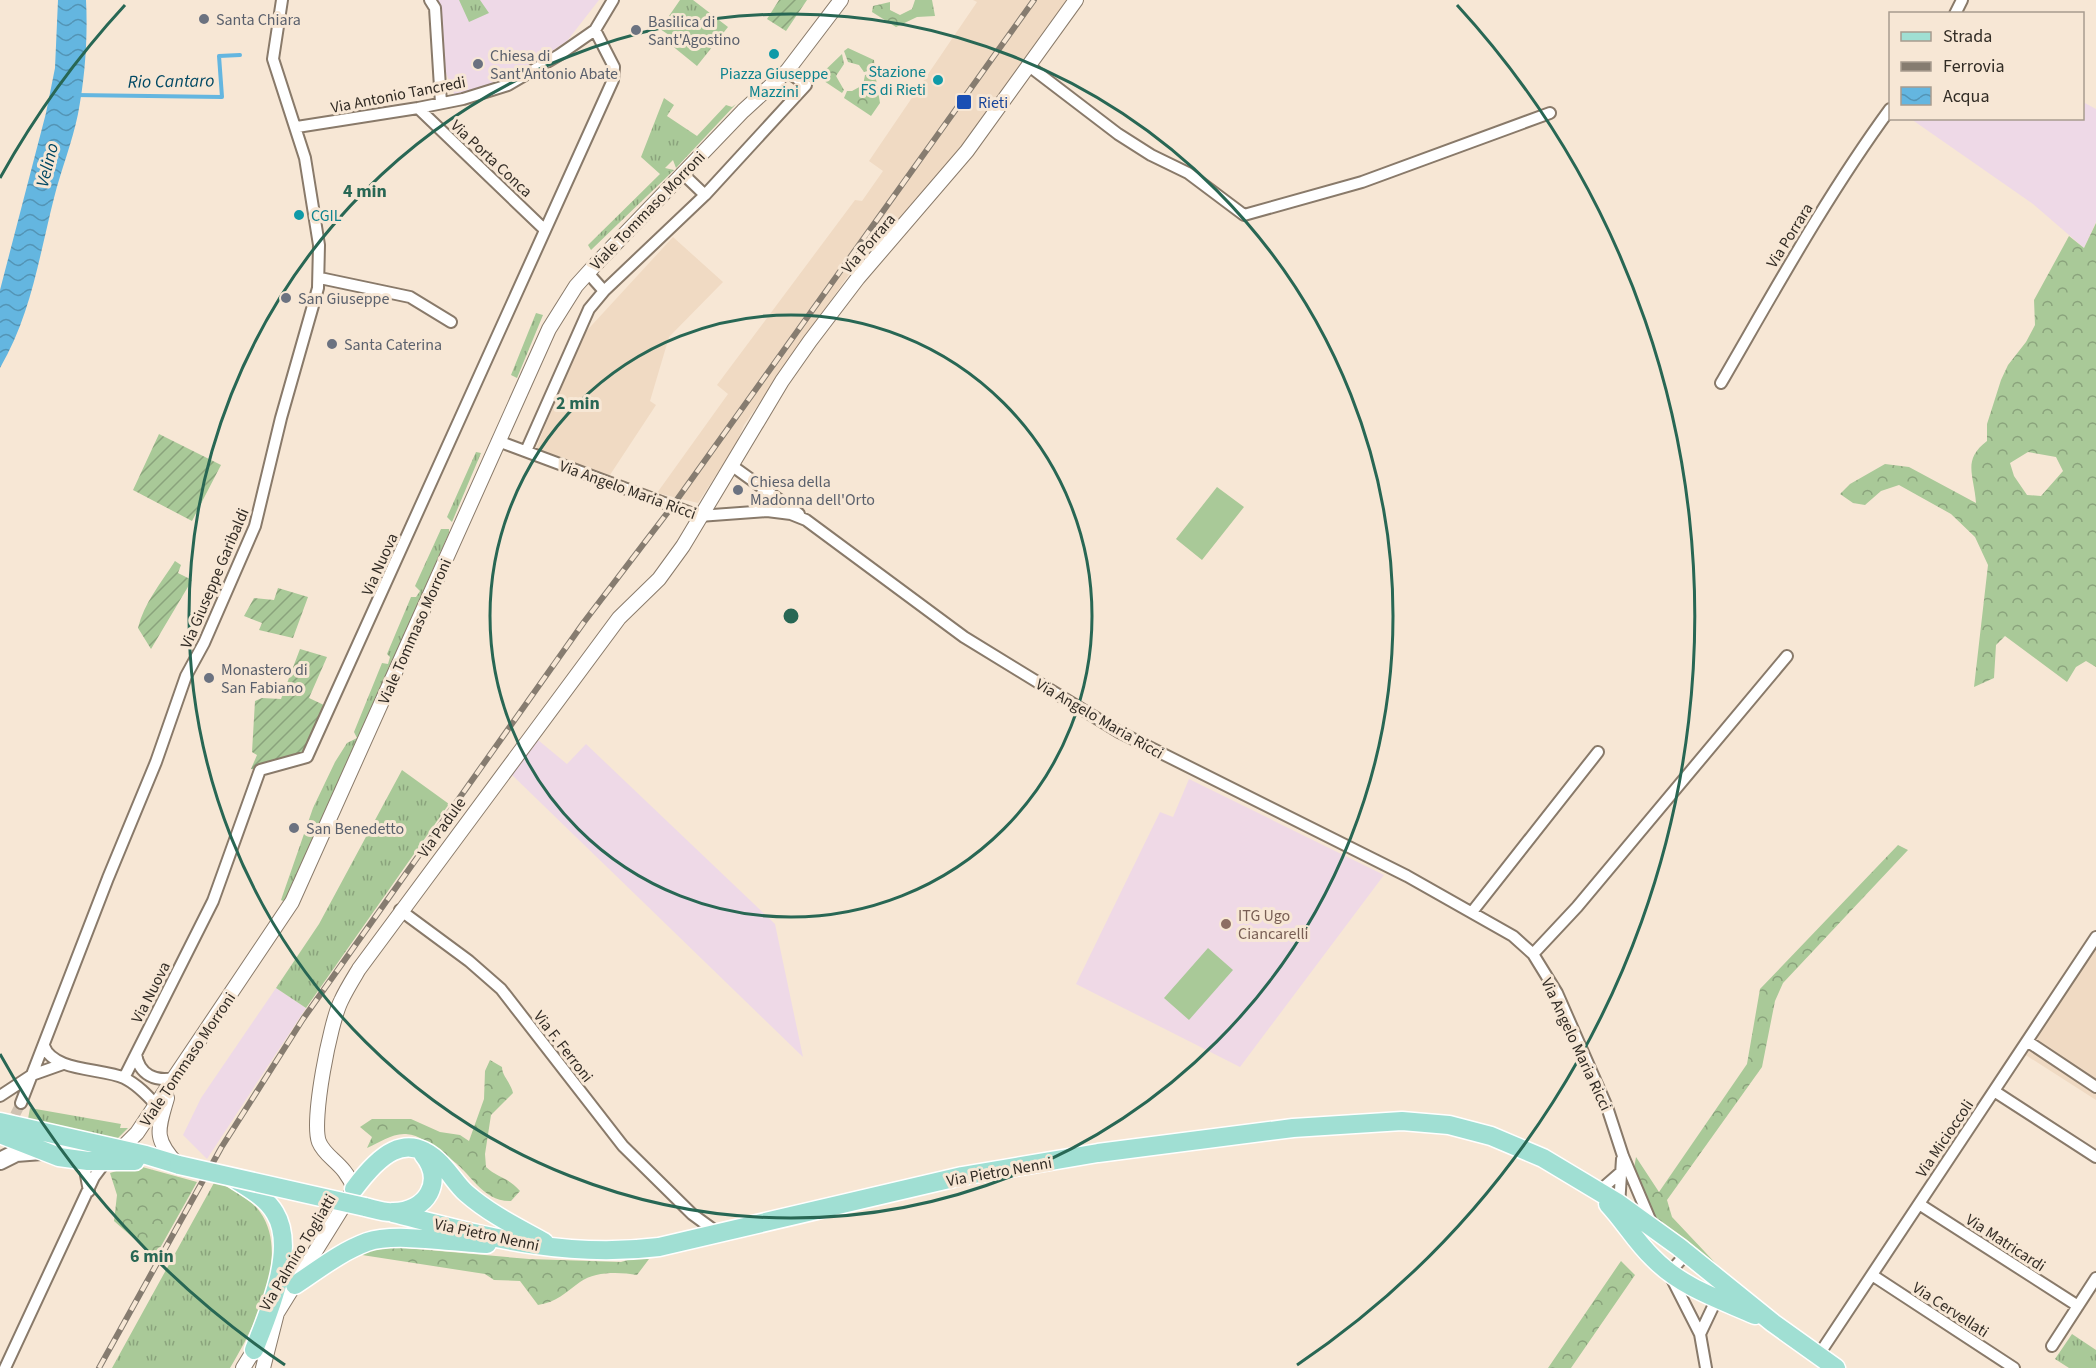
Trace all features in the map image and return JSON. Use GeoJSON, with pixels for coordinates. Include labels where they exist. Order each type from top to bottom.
{"type":"FeatureCollection","features":[{"type":"Feature","properties":{"kind":"main road","name":"Via Pietro Nenni"},"geometry":{"type":"LineString","coordinates":[[233,1178],[393,1213],[513,1243],[556,1248],[624,1251],[680,1242],[962,1176],[1098,1153],[1293,1128],[1392,1121],[1449,1125],[1491,1136],[1543,1158],[1597,1193]]}},
{"type":"Feature","properties":{"kind":"main road"},"geometry":{"type":"LineString","coordinates":[[4,1130],[42,1151]]}},
{"type":"Feature","properties":{"kind":"main road"},"geometry":{"type":"LineString","coordinates":[[4,1130],[97,1158],[146,1155],[233,1178],[266,1201],[276,1214],[284,1248],[270,1307],[254,1350]]}},
{"type":"Feature","properties":{"kind":"main road"},"geometry":{"type":"LineString","coordinates":[[354,1189],[384,1154],[403,1147],[420,1150],[442,1164],[463,1190],[485,1209],[556,1248]]}},
{"type":"Feature","properties":{"kind":"main road"},"geometry":{"type":"LineString","coordinates":[[393,1213],[410,1209],[420,1203],[434,1186],[433,1167],[420,1150]]}},
{"type":"Feature","properties":{"kind":"main road"},"geometry":{"type":"LineString","coordinates":[[0,1161],[16,1153],[42,1151],[179,1165]]}},
{"type":"Feature","properties":{"kind":"main road","name":"Via Angelo Maria Ricci"},"geometry":{"type":"LineString","coordinates":[[1597,1193],[1619,1210],[1661,1233],[1724,1281],[1773,1323],[1836,1368]]}},
{"type":"Feature","properties":{"kind":"main road","name":"Via Angelo Maria Ricci"},"geometry":{"type":"LineString","coordinates":[[1619,1210],[1651,1257],[1669,1274],[1773,1323]]}},
{"type":"Feature","properties":{"kind":"main road"},"geometry":{"type":"LineString","coordinates":[[295,1285],[353,1248],[383,1238],[498,1245],[513,1243]]}},
{"type":"Feature","properties":{"kind":"street","name":"Via Giuseppe Garibaldi"},"geometry":{"type":"LineString","coordinates":[[21,1103],[108,878],[156,762],[186,676],[204,643],[255,526],[320,278],[319,245],[305,158],[297,127],[273,59],[282,0]]}},
{"type":"Feature","properties":{"kind":"street"},"geometry":{"type":"LineString","coordinates":[[430,0],[435,8],[441,103]]}},
{"type":"Feature","properties":{"kind":"street","name":"Via Antonio Tancredi"},"geometry":{"type":"LineString","coordinates":[[297,127],[418,108],[508,85],[559,55],[595,30],[613,0]]}},
{"type":"Feature","properties":{"kind":"street","name":"Viale Tommaso Morroni"},"geometry":{"type":"LineString","coordinates":[[97,1158],[136,1135],[292,902],[549,329],[588,273],[743,111],[787,71],[841,0]]}},
{"type":"Feature","properties":{"kind":"street","name":"Via Porrara"},"geometry":{"type":"LineString","coordinates":[[699,516],[782,381],[816,332],[864,272],[947,177],[1076,0]]}},
{"type":"Feature","properties":{"kind":"street","name":"Via Nuova"},"geometry":{"type":"LineString","coordinates":[[124,1078],[213,901],[260,770],[307,758],[613,80],[614,67],[595,30]]}},
{"type":"Feature","properties":{"kind":"street"},"geometry":{"type":"LineString","coordinates":[[1029,66],[1118,134],[1151,155],[1188,173],[1244,215],[1362,182],[1550,112]]}},
{"type":"Feature","properties":{"kind":"street"},"geometry":{"type":"LineString","coordinates":[[526,451],[590,309],[604,291],[705,195],[806,85],[787,71]]}},
{"type":"Feature","properties":{"kind":"street","name":"Via Porta Conca"},"geometry":{"type":"LineString","coordinates":[[418,108],[461,152],[509,193],[545,230]]}},
{"type":"Feature","properties":{"kind":"street","name":"Via Porrara"},"geometry":{"type":"LineString","coordinates":[[1720,383],[1864,144],[1889,109]]}},
{"type":"Feature","properties":{"kind":"street"},"geometry":{"type":"LineString","coordinates":[[682,173],[705,195]]}},
{"type":"Feature","properties":{"kind":"street"},"geometry":{"type":"LineString","coordinates":[[588,273],[604,291]]}},
{"type":"Feature","properties":{"kind":"street"},"geometry":{"type":"LineString","coordinates":[[320,278],[410,297],[451,322]]}},
{"type":"Feature","properties":{"kind":"street","name":"Via Angelo Maria Ricci"},"geometry":{"type":"LineString","coordinates":[[498,441],[699,516],[767,512],[791,514],[807,520],[964,637],[1119,732],[1292,818],[1472,912],[1513,936],[1533,954],[1557,993],[1607,1107],[1623,1156],[1648,1218],[1661,1233]]}},
{"type":"Feature","properties":{"kind":"street"},"geometry":{"type":"LineString","coordinates":[[731,465],[807,520]]}},
{"type":"Feature","properties":{"kind":"street","name":"Via Padule"},"geometry":{"type":"LineString","coordinates":[[354,1189],[346,1171],[323,1150],[319,1141],[319,1102],[340,1002],[359,969],[400,910],[619,618],[660,579],[686,542],[699,516]]}},
{"type":"Feature","properties":{"kind":"street"},"geometry":{"type":"LineString","coordinates":[[1533,954],[1616,862],[1787,656]]}},
{"type":"Feature","properties":{"kind":"street"},"geometry":{"type":"LineString","coordinates":[[1472,912],[1598,752]]}},
{"type":"Feature","properties":{"kind":"street","name":"Via F. Ferroni"},"geometry":{"type":"LineString","coordinates":[[400,910],[469,961],[501,989],[623,1146],[692,1214],[718,1233]]}},
{"type":"Feature","properties":{"kind":"street","name":"Via Micioccoli"},"geometry":{"type":"LineString","coordinates":[[1818,1356],[2096,937]]}},
{"type":"Feature","properties":{"kind":"street"},"geometry":{"type":"LineString","coordinates":[[2027,1041],[2096,1088]]}},
{"type":"Feature","properties":{"kind":"street"},"geometry":{"type":"LineString","coordinates":[[44,1046],[49,1054],[63,1064],[124,1078],[146,1093],[157,1106]]}},
{"type":"Feature","properties":{"kind":"street"},"geometry":{"type":"LineString","coordinates":[[136,1054],[138,1065],[152,1077],[162,1081],[173,1081],[158,1138],[164,1149],[179,1165]]}},
{"type":"Feature","properties":{"kind":"street"},"geometry":{"type":"LineString","coordinates":[[0,1096],[32,1075],[63,1064]]}},
{"type":"Feature","properties":{"kind":"street"},"geometry":{"type":"LineString","coordinates":[[1994,1090],[2096,1156]]}},
{"type":"Feature","properties":{"kind":"street"},"geometry":{"type":"LineString","coordinates":[[136,1135],[146,1155]]}},
{"type":"Feature","properties":{"kind":"street","name":"Via Angelo Maria Ricci"},"geometry":{"type":"LineString","coordinates":[[1619,1210],[1623,1156]]}},
{"type":"Feature","properties":{"kind":"street"},"geometry":{"type":"LineString","coordinates":[[89,1191],[85,1170],[97,1158]]}},
{"type":"Feature","properties":{"kind":"street"},"geometry":{"type":"LineString","coordinates":[[5,1368],[89,1191],[97,1158]]}},
{"type":"Feature","properties":{"kind":"street"},"geometry":{"type":"LineString","coordinates":[[1597,1193],[1621,1173]]}},
{"type":"Feature","properties":{"kind":"street","name":"Via Palmiro Togliatti"},"geometry":{"type":"LineString","coordinates":[[263,1368],[277,1312],[354,1189]]}},
{"type":"Feature","properties":{"kind":"street","name":"Via Matricardi"},"geometry":{"type":"LineString","coordinates":[[1919,1203],[2078,1306]]}},
{"type":"Feature","properties":{"kind":"street"},"geometry":{"type":"LineString","coordinates":[[680,1242],[688,1233],[692,1214]]}},
{"type":"Feature","properties":{"kind":"street"},"geometry":{"type":"LineString","coordinates":[[1651,1257],[1661,1233]]}},
{"type":"Feature","properties":{"kind":"street"},"geometry":{"type":"LineString","coordinates":[[1687,1253],[1669,1274],[1700,1334],[1706,1368]]}},
{"type":"Feature","properties":{"kind":"street","name":"Via Cervellati"},"geometry":{"type":"LineString","coordinates":[[1872,1275],[2014,1368]]}},
{"type":"Feature","properties":{"kind":"street"},"geometry":{"type":"LineString","coordinates":[[2052,1346],[2096,1278]]}},
{"type":"Feature","properties":{"kind":"street"},"geometry":{"type":"LineString","coordinates":[[1700,1334],[1718,1299],[1724,1281]]}},
{"type":"Feature","properties":{"kind":"street"},"geometry":{"type":"LineString","coordinates":[[243,1368],[277,1312]]}},
{"type":"Feature","properties":{"kind":"shaded area"},"geometry":{"type":"Polygon","coordinates":[[[433,0],[599,0],[567,41],[552,51],[506,81],[455,96],[444,68],[433,0]]]}},
{"type":"Feature","properties":{"kind":"shaded area"},"geometry":{"type":"Polygon","coordinates":[[[973,0],[1069,0],[959,153],[850,273],[744,425],[736,444],[698,503],[657,493],[728,394],[717,385],[855,200],[862,201],[883,171],[869,161],[977,2],[973,0]]]}},
{"type":"Feature","properties":{"kind":"shaded area"},"geometry":{"type":"Polygon","coordinates":[[[2084,103],[2096,109],[2096,222],[2084,248],[2033,204],[1912,120],[2084,120],[2084,103]]]}},
{"type":"Feature","properties":{"kind":"shaded area"},"geometry":{"type":"Polygon","coordinates":[[[673,237],[723,282],[669,337],[650,401],[656,405],[606,481],[534,454],[580,338],[673,237]]]}},
{"type":"Feature","properties":{"kind":"shaded area"},"geometry":{"type":"Polygon","coordinates":[[[538,740],[567,764],[586,744],[775,924],[803,1057],[511,774],[538,740]]]}},
{"type":"Feature","properties":{"kind":"shaded area","name":"ITG Ugo Ciancarelli"},"geometry":{"type":"Polygon","coordinates":[[[1189,779],[1384,875],[1240,1067],[1076,984],[1160,812],[1173,817],[1189,779]]]}},
{"type":"Feature","properties":{"kind":"shaded area"},"geometry":{"type":"Polygon","coordinates":[[[2096,949],[2096,1100],[2024,1054],[2096,949]]]}},
{"type":"Feature","properties":{"kind":"shaded area"},"geometry":{"type":"Polygon","coordinates":[[[276,988],[306,1008],[207,1159],[183,1135],[201,1098],[276,988]]]}},
{"type":"Feature","properties":{"kind":"green space"},"geometry":{"type":"Polygon","coordinates":[[[459,0],[480,0],[489,13],[469,22],[459,0]]]}},
{"type":"Feature","properties":{"kind":"green space"},"geometry":{"type":"Polygon","coordinates":[[[680,0],[693,0],[728,27],[697,66],[665,40],[669,35],[660,29],[680,0]]]}},
{"type":"Feature","properties":{"kind":"green space"},"geometry":{"type":"Polygon","coordinates":[[[779,0],[807,0],[786,31],[767,19],[779,0]]]}},
{"type":"Feature","properties":{"kind":"green space"},"geometry":{"type":"Polygon","coordinates":[[[915,0],[932,0],[935,16],[917,17],[896,27],[872,12],[873,6],[890,2],[890,10],[900,15],[912,9],[915,0]]]}},
{"type":"Feature","properties":{"kind":"green space"},"geometry":{"type":"Polygon","coordinates":[[[848,48],[874,60],[875,69],[864,72],[859,65],[848,62],[844,51],[848,48]]]}},
{"type":"Feature","properties":{"kind":"green space"},"geometry":{"type":"Polygon","coordinates":[[[842,54],[844,64],[836,76],[844,90],[842,93],[818,77],[842,54]]]}},
{"type":"Feature","properties":{"kind":"green space"},"geometry":{"type":"Polygon","coordinates":[[[875,73],[880,103],[871,116],[844,98],[847,91],[863,85],[865,75],[875,73]]]}},
{"type":"Feature","properties":{"kind":"green space"},"geometry":{"type":"Polygon","coordinates":[[[664,98],[674,105],[667,116],[697,136],[726,105],[732,107],[736,104],[676,168],[673,160],[665,168],[674,170],[591,250],[588,245],[660,174],[641,157],[664,98]]]}},
{"type":"Feature","properties":{"kind":"green space"},"geometry":{"type":"Polygon","coordinates":[[[2096,223],[2096,667],[2086,661],[2076,667],[2067,682],[2005,636],[1996,645],[1994,678],[1974,687],[1988,565],[1975,537],[1951,514],[1899,485],[1881,491],[1865,505],[1853,503],[1840,494],[1850,484],[1885,464],[1909,467],[1976,503],[1971,469],[1974,455],[1987,441],[1987,424],[2008,365],[2026,342],[2035,325],[2034,300],[2069,236],[2084,248],[2096,223]],[[2028,452],[2010,463],[2014,476],[2027,495],[2041,496],[2063,471],[2056,457],[2028,452]]]}},
{"type":"Feature","properties":{"kind":"green space"},"geometry":{"type":"Polygon","coordinates":[[[536,313],[543,315],[517,378],[511,375],[536,313]]]}},
{"type":"Feature","properties":{"kind":"green space"},"geometry":{"type":"Polygon","coordinates":[[[159,434],[221,465],[192,521],[133,490],[159,434]]]}},
{"type":"Feature","properties":{"kind":"green space"},"geometry":{"type":"Polygon","coordinates":[[[476,452],[481,453],[452,522],[447,517],[476,452]]]}},
{"type":"Feature","properties":{"kind":"green space"},"geometry":{"type":"Polygon","coordinates":[[[1217,487],[1244,507],[1202,560],[1176,539],[1217,487]]]}},
{"type":"Feature","properties":{"kind":"green space"},"geometry":{"type":"Polygon","coordinates":[[[441,529],[449,529],[449,533],[285,902],[281,900],[313,808],[335,762],[347,743],[357,738],[354,732],[382,663],[388,664],[390,657],[387,654],[411,597],[416,597],[420,591],[415,586],[441,529]]]}},
{"type":"Feature","properties":{"kind":"green space"},"geometry":{"type":"Polygon","coordinates":[[[175,561],[181,565],[178,573],[192,580],[151,649],[138,628],[149,602],[175,561]]]}},
{"type":"Feature","properties":{"kind":"green space"},"geometry":{"type":"Polygon","coordinates":[[[278,588],[308,597],[293,638],[259,630],[262,623],[244,616],[254,598],[274,600],[278,588]]]}},
{"type":"Feature","properties":{"kind":"green space"},"geometry":{"type":"Polygon","coordinates":[[[300,649],[327,657],[309,698],[326,706],[307,757],[260,770],[251,769],[257,755],[252,752],[255,701],[262,698],[281,699],[300,649]]]}},
{"type":"Feature","properties":{"kind":"green space"},"geometry":{"type":"Polygon","coordinates":[[[402,770],[449,804],[306,1008],[276,988],[319,924],[402,770]]]}},
{"type":"Feature","properties":{"kind":"green space"},"geometry":{"type":"Polygon","coordinates":[[[1898,845],[1908,850],[1783,983],[1775,1001],[1762,1067],[1667,1200],[1672,1217],[1721,1269],[1651,1218],[1632,1180],[1636,1157],[1659,1192],[1747,1064],[1760,989],[1898,845]]]}},
{"type":"Feature","properties":{"kind":"green space"},"geometry":{"type":"Polygon","coordinates":[[[1208,948],[1233,970],[1189,1020],[1164,998],[1208,948]]]}},
{"type":"Feature","properties":{"kind":"green space"},"geometry":{"type":"Polygon","coordinates":[[[490,1060],[502,1067],[513,1093],[491,1115],[485,1154],[486,1167],[520,1191],[511,1201],[492,1197],[484,1192],[457,1164],[436,1152],[416,1136],[396,1135],[367,1148],[372,1137],[360,1127],[372,1119],[411,1119],[440,1132],[460,1135],[469,1141],[484,1099],[485,1071],[490,1060]]]}},
{"type":"Feature","properties":{"kind":"green space"},"geometry":{"type":"Polygon","coordinates":[[[30,1108],[121,1124],[120,1128],[128,1128],[116,1140],[36,1127],[28,1119],[30,1108]]]}},
{"type":"Feature","properties":{"kind":"green space"},"geometry":{"type":"Polygon","coordinates":[[[135,1165],[197,1182],[155,1257],[114,1221],[117,1195],[110,1173],[135,1165]]]}},
{"type":"Feature","properties":{"kind":"green space"},"geometry":{"type":"Polygon","coordinates":[[[215,1181],[239,1194],[256,1207],[269,1230],[272,1249],[266,1292],[239,1352],[230,1368],[112,1368],[215,1181]]]}},
{"type":"Feature","properties":{"kind":"green space"},"geometry":{"type":"Polygon","coordinates":[[[383,1246],[529,1259],[621,1262],[634,1258],[649,1259],[637,1275],[615,1273],[586,1278],[556,1299],[538,1305],[520,1281],[494,1280],[485,1274],[362,1255],[362,1250],[383,1246]]]}},
{"type":"Feature","properties":{"kind":"green space"},"geometry":{"type":"Polygon","coordinates":[[[1621,1261],[1635,1275],[1571,1368],[1548,1368],[1621,1261]]]}},
{"type":"Feature","properties":{"kind":"green space"},"geometry":{"type":"Polygon","coordinates":[[[2072,1334],[2096,1350],[2096,1368],[2069,1368],[2055,1359],[2072,1334]]]}},
{"type":"Feature","properties":{"kind":"water","name":"Velino"},"geometry":{"type":"Polygon","coordinates":[[[58,0],[86,0],[86,43],[80,100],[76,125],[57,188],[27,306],[11,348],[0,368],[0,290],[46,113],[55,68],[58,0]]]}},
{"type":"Feature","properties":{"kind":"waterway","name":"Rio Cantaro"},"geometry":{"type":"LineString","coordinates":[[75,95],[222,97],[219,56],[240,55]]}},
{"type":"Feature","properties":{"kind":"tunnel"},"geometry":{"type":"LineString","coordinates":[[15,1115],[21,1103]]}},
{"type":"Feature","properties":{"kind":"railway"},"geometry":{"type":"LineString","coordinates":[[99,1368],[221,1148],[303,1019],[584,622],[671,508],[1034,0]]}},
{"type":"Feature","properties":{"kind":"place","name":"Santa Chiara"},"geometry":{"type":"Point","coordinates":[204,19]}},
{"type":"Feature","properties":{"kind":"place","name":"Basilica di Sant'Agostino"},"geometry":{"type":"Point","coordinates":[636,30]}},
{"type":"Feature","properties":{"kind":"place","name":"Piazza Giuseppe Mazzini"},"geometry":{"type":"Point","coordinates":[774,54]}},
{"type":"Feature","properties":{"kind":"place","name":"Chiesa di Sant'Antonio Abate"},"geometry":{"type":"Point","coordinates":[478,64]}},
{"type":"Feature","properties":{"kind":"place","name":"Stazione FS di Rieti"},"geometry":{"type":"Point","coordinates":[938,80]}},
{"type":"Feature","properties":{"kind":"place","name":"Rieti"},"geometry":{"type":"Point","coordinates":[964,102]}},
{"type":"Feature","properties":{"kind":"place","name":"CGIL"},"geometry":{"type":"Point","coordinates":[299,215]}},
{"type":"Feature","properties":{"kind":"place","name":"San Giuseppe"},"geometry":{"type":"Point","coordinates":[286,298]}},
{"type":"Feature","properties":{"kind":"place","name":"Santa Caterina"},"geometry":{"type":"Point","coordinates":[332,344]}},
{"type":"Feature","properties":{"kind":"place","name":"Chiesa della Madonna dell'Orto"},"geometry":{"type":"Point","coordinates":[738,490]}},
{"type":"Feature","properties":{"kind":"place","name":"Monastero di San Fabiano"},"geometry":{"type":"Point","coordinates":[209,678]}},
{"type":"Feature","properties":{"kind":"place","name":"San Benedetto"},"geometry":{"type":"Point","coordinates":[294,828]}},
{"type":"Feature","properties":{"kind":"place","name":"ITG Ugo Ciancarelli"},"geometry":{"type":"Point","coordinates":[1226,924]}}]}
